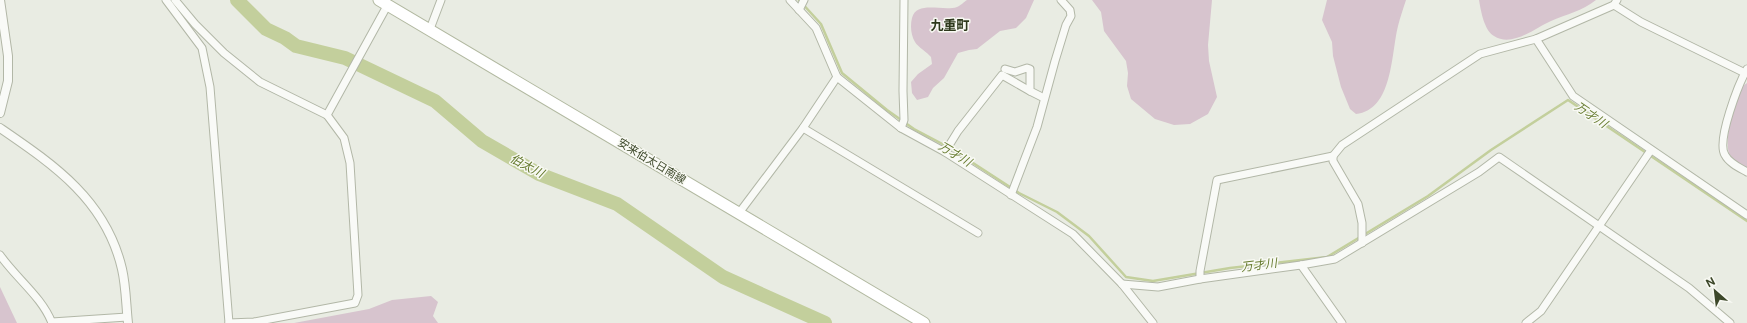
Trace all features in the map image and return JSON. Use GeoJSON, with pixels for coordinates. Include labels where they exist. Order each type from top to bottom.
{"type":"FeatureCollection","features":[{"type":"Feature","properties":{"kind":"main road","name":"安来伯太日南線"},"geometry":{"type":"LineString","coordinates":[[383,3],[430,29],[924,323]]}},
{"type":"Feature","properties":{"kind":"street"},"geometry":{"type":"LineString","coordinates":[[0,0],[8,56],[8,81],[0,113]]}},
{"type":"Feature","properties":{"kind":"street"},"geometry":{"type":"LineString","coordinates":[[166,0],[202,48],[210,87],[229,323],[254,322],[355,303],[358,295],[350,163],[344,138],[329,112],[260,82],[224,52],[195,24],[175,0]]}},
{"type":"Feature","properties":{"kind":"street"},"geometry":{"type":"LineString","coordinates":[[430,29],[441,0]]}},
{"type":"Feature","properties":{"kind":"street"},"geometry":{"type":"LineString","coordinates":[[790,0],[802,4],[816,28],[837,77],[903,124],[948,148],[1073,234],[1122,284],[1153,323]]}},
{"type":"Feature","properties":{"kind":"street"},"geometry":{"type":"LineString","coordinates":[[903,124],[904,0]]}},
{"type":"Feature","properties":{"kind":"street"},"geometry":{"type":"LineString","coordinates":[[1012,191],[1037,127],[1066,25],[1071,16],[1070,10],[1061,0]]}},
{"type":"Feature","properties":{"kind":"street"},"geometry":{"type":"LineString","coordinates":[[329,112],[382,17],[383,3]]}},
{"type":"Feature","properties":{"kind":"street"},"geometry":{"type":"LineString","coordinates":[[1362,238],[1362,222],[1358,204],[1332,161],[1333,156],[1342,145],[1480,54],[1536,39],[1616,3],[1640,22],[1746,71],[1730,110],[1723,149],[1728,158],[1747,172]]}},
{"type":"Feature","properties":{"kind":"street"},"geometry":{"type":"LineString","coordinates":[[1536,39],[1573,96],[1649,152],[1747,215]]}},
{"type":"Feature","properties":{"kind":"street"},"geometry":{"type":"LineString","coordinates":[[1004,69],[1015,72],[1027,68],[1030,69],[1030,91]]}},
{"type":"Feature","properties":{"kind":"street"},"geometry":{"type":"LineString","coordinates":[[948,148],[958,131],[1002,75],[1044,98]]}},
{"type":"Feature","properties":{"kind":"street"},"geometry":{"type":"LineString","coordinates":[[739,213],[803,128],[837,77]]}},
{"type":"Feature","properties":{"kind":"street"},"geometry":{"type":"LineString","coordinates":[[0,128],[63,173],[81,191],[94,208],[115,246],[124,285],[128,320],[52,323],[40,301],[12,272],[0,256]]}},
{"type":"Feature","properties":{"kind":"street"},"geometry":{"type":"LineString","coordinates":[[803,128],[978,233]]}},
{"type":"Feature","properties":{"kind":"street"},"geometry":{"type":"LineString","coordinates":[[1526,323],[1541,311],[1649,152]]}},
{"type":"Feature","properties":{"kind":"street"},"geometry":{"type":"LineString","coordinates":[[1200,275],[1217,180],[1333,156]]}},
{"type":"Feature","properties":{"kind":"street"},"geometry":{"type":"LineString","coordinates":[[1122,284],[1158,287],[1200,275],[1301,266],[1335,258],[1362,238],[1479,172],[1499,157],[1689,288],[1730,323]]}},
{"type":"Feature","properties":{"kind":"street"},"geometry":{"type":"LineString","coordinates":[[1301,266],[1342,323]]}},
{"type":"Feature","properties":{"kind":"shaded area"},"geometry":{"type":"Polygon","coordinates":[[[967,0],[1034,0],[1026,18],[1016,28],[1000,31],[977,49],[958,53],[944,78],[933,88],[928,97],[917,100],[912,93],[911,82],[918,74],[932,64],[931,57],[915,42],[911,30],[912,18],[919,9],[951,8],[958,6],[967,0]]]}},
{"type":"Feature","properties":{"kind":"shaded area"},"geometry":{"type":"Polygon","coordinates":[[[1092,0],[1212,0],[1208,45],[1209,61],[1217,97],[1208,114],[1190,124],[1174,125],[1155,119],[1131,99],[1127,86],[1128,73],[1126,61],[1104,31],[1101,12],[1092,0]]]}},
{"type":"Feature","properties":{"kind":"shaded area"},"geometry":{"type":"Polygon","coordinates":[[[1327,0],[1406,0],[1398,26],[1391,65],[1384,92],[1377,102],[1368,110],[1356,114],[1350,109],[1341,87],[1333,56],[1332,42],[1322,20],[1327,0]]]}},
{"type":"Feature","properties":{"kind":"shaded area"},"geometry":{"type":"Polygon","coordinates":[[[1479,0],[1596,0],[1580,10],[1551,21],[1523,36],[1508,40],[1494,36],[1485,25],[1479,0]]]}},
{"type":"Feature","properties":{"kind":"shaded area"},"geometry":{"type":"Polygon","coordinates":[[[1747,83],[1747,170],[1737,163],[1729,153],[1728,137],[1734,104],[1742,87],[1747,83]]]}},
{"type":"Feature","properties":{"kind":"shaded area"},"geometry":{"type":"Polygon","coordinates":[[[0,287],[17,323],[0,323],[0,287]]]}},
{"type":"Feature","properties":{"kind":"shaded area"},"geometry":{"type":"Polygon","coordinates":[[[431,296],[438,302],[433,316],[438,323],[294,323],[369,309],[392,300],[431,296]]]}},
{"type":"Feature","properties":{"kind":"waterway","name":"伯太川"},"geometry":{"type":"LineString","coordinates":[[237,0],[266,29],[285,38],[296,46],[345,58],[435,101],[482,141],[539,174],[617,204],[723,277],[825,323]]}},
{"type":"Feature","properties":{"kind":"waterway","name":"万才川"},"geometry":{"type":"LineString","coordinates":[[799,0],[821,24],[842,73],[887,110],[914,129],[950,148],[1019,193],[1057,212],[1089,236],[1126,277],[1153,281],[1230,268],[1327,257],[1428,196],[1491,150],[1568,100],[1747,221]]}},
{"type":"Feature","properties":{"kind":"district","name":"九重町"},"geometry":{"type":"Point","coordinates":[950,25]}}]}
